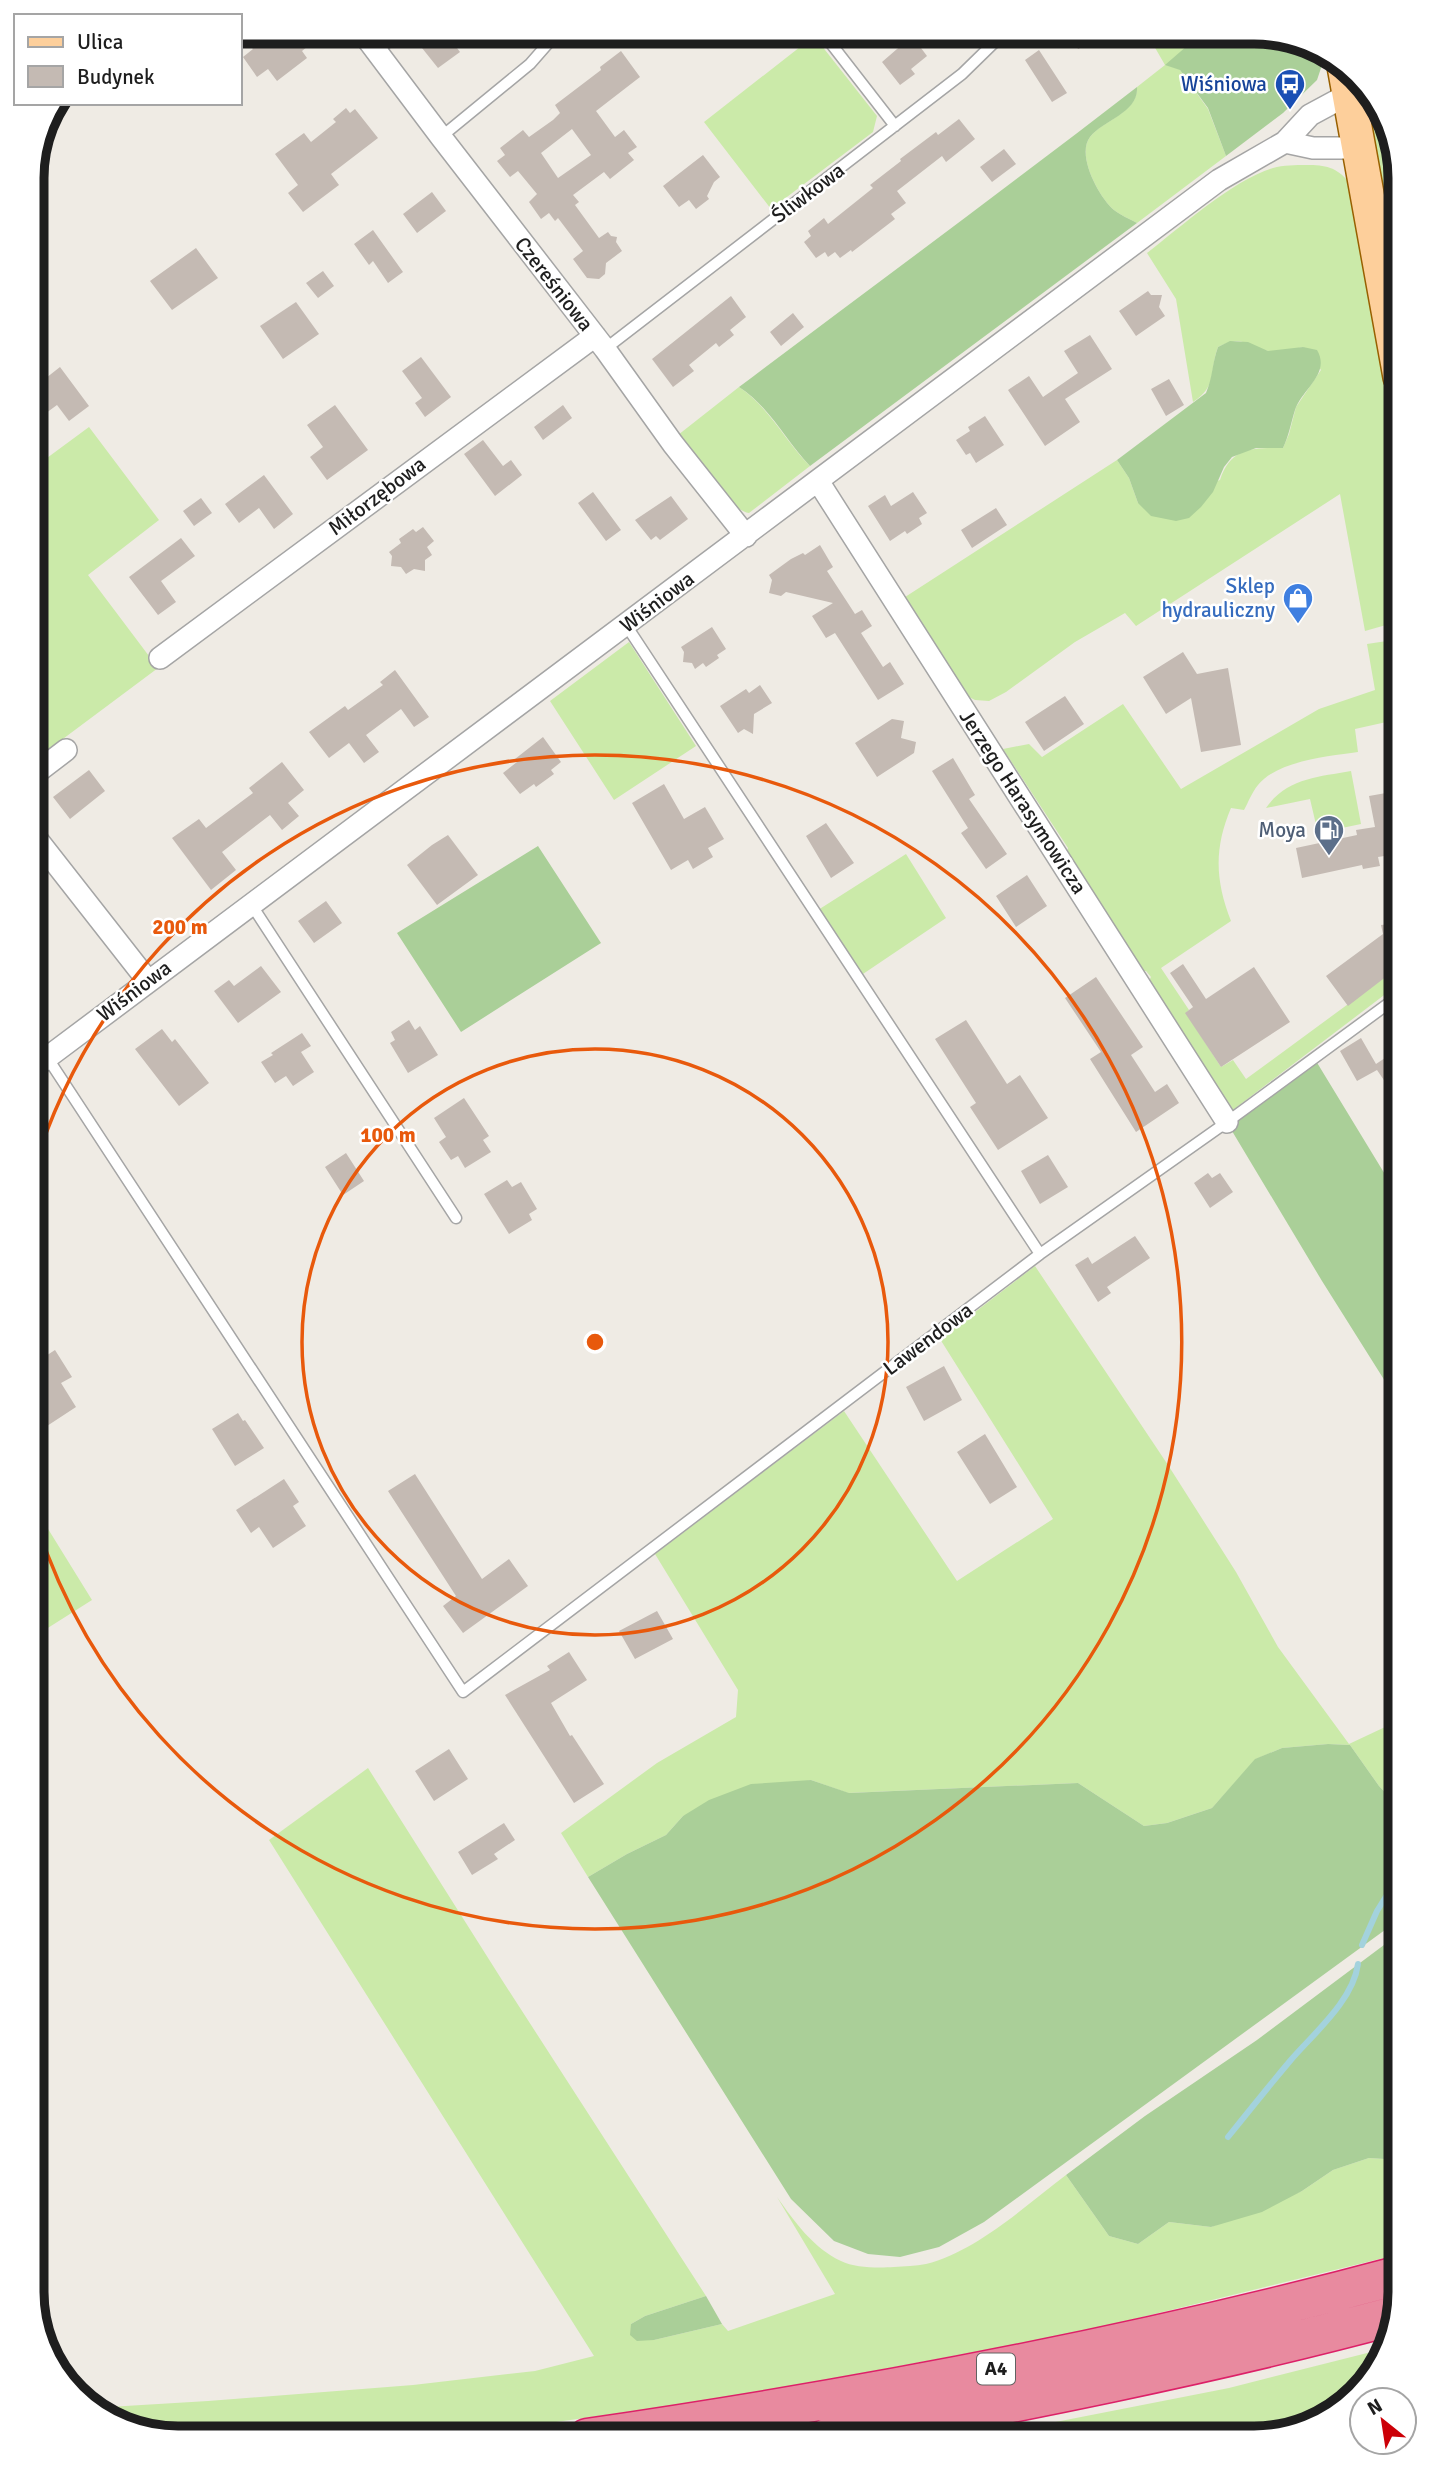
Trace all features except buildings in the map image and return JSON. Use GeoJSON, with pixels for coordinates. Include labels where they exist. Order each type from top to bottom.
{"type":"FeatureCollection","features":[{"type":"Feature","properties":{"kind":"highway","name":"A4"},"geometry":{"type":"LineString","coordinates":[[666,2426],[798,2406],[956,2377],[1166,2333],[1388,2278]]}},
{"type":"Feature","properties":{"kind":"highway","name":"A4"},"geometry":{"type":"LineString","coordinates":[[891,2426],[1076,2391],[1280,2345],[1386,2318]]}},
{"type":"Feature","properties":{"kind":"main road"},"geometry":{"type":"LineString","coordinates":[[1346,81],[1388,308]]}},
{"type":"Feature","properties":{"kind":"street","name":"Czereśniowa"},"geometry":{"type":"LineString","coordinates":[[371,44],[600,342],[673,444],[746,536]]}},
{"type":"Feature","properties":{"kind":"street","name":"Wiśniowa"},"geometry":{"type":"LineString","coordinates":[[44,1059],[1219,180],[1285,142],[1346,80]]}},
{"type":"Feature","properties":{"kind":"street"},"geometry":{"type":"LineString","coordinates":[[1285,142],[1313,148],[1358,148]]}},
{"type":"Feature","properties":{"kind":"street","name":"Miłorzębowa"},"geometry":{"type":"LineString","coordinates":[[160,658],[600,342]]}},
{"type":"Feature","properties":{"kind":"street","name":"Jerzego Harasymowicza"},"geometry":{"type":"LineString","coordinates":[[818,481],[1227,1122]]}},
{"type":"Feature","properties":{"kind":"street"},"geometry":{"type":"LineString","coordinates":[[44,767],[66,750]]}},
{"type":"Feature","properties":{"kind":"street"},"geometry":{"type":"LineString","coordinates":[[44,848],[148,981]]}},
{"type":"Feature","properties":{"kind":"lane"},"geometry":{"type":"LineString","coordinates":[[376,51],[385,44]]}},
{"type":"Feature","properties":{"kind":"lane"},"geometry":{"type":"LineString","coordinates":[[441,137],[530,64],[548,44]]}},
{"type":"Feature","properties":{"kind":"lane"},"geometry":{"type":"LineString","coordinates":[[831,44],[895,126]]}},
{"type":"Feature","properties":{"kind":"lane","name":"Śliwkowa"},"geometry":{"type":"LineString","coordinates":[[600,342],[895,126],[962,74],[993,44]]}},
{"type":"Feature","properties":{"kind":"lane"},"geometry":{"type":"LineString","coordinates":[[626,625],[1040,1254]]}},
{"type":"Feature","properties":{"kind":"lane"},"geometry":{"type":"LineString","coordinates":[[251,904],[456,1217]]}},
{"type":"Feature","properties":{"kind":"lane","name":"Lawendowa"},"geometry":{"type":"LineString","coordinates":[[44,1070],[463,1692],[1040,1254],[1388,1004]]}},
{"type":"Feature","properties":{"kind":"green space"},"geometry":{"type":"Polygon","coordinates":[[[804,44],[820,44],[877,116],[873,132],[771,209],[704,122],[804,44]]]}},
{"type":"Feature","properties":{"kind":"green space"},"geometry":{"type":"Polygon","coordinates":[[[1153,44],[1190,44],[1180,70],[1208,109],[1226,156],[1137,223],[1114,210],[1102,196],[1087,165],[1086,145],[1096,131],[1126,110],[1136,96],[1137,87],[1165,65],[1153,44]]]}},
{"type":"Feature","properties":{"kind":"green space"},"geometry":{"type":"Polygon","coordinates":[[[1189,44],[1263,44],[1297,51],[1322,65],[1317,80],[1283,113],[1226,156],[1208,108],[1180,70],[1165,65],[1189,44]]]}},
{"type":"Feature","properties":{"kind":"green space"},"geometry":{"type":"Polygon","coordinates":[[[1137,87],[1136,96],[1126,110],[1090,137],[1086,154],[1087,165],[1102,196],[1114,210],[1137,223],[810,466],[768,414],[739,387],[1137,87]]]}},
{"type":"Feature","properties":{"kind":"green space"},"geometry":{"type":"Polygon","coordinates":[[[1363,100],[1384,143],[1388,178],[1388,243],[1363,100]]]}},
{"type":"Feature","properties":{"kind":"green space"},"geometry":{"type":"Polygon","coordinates":[[[1285,166],[1330,168],[1349,182],[1388,397],[1388,624],[1365,631],[1340,494],[1136,626],[1125,613],[1075,642],[1006,692],[989,701],[975,700],[961,693],[902,599],[1117,460],[1129,478],[1138,503],[1220,480],[1230,461],[1244,452],[1252,449],[1283,448],[1296,407],[1321,370],[1303,347],[1272,351],[1240,341],[1227,343],[1218,347],[1210,384],[1193,402],[1176,299],[1147,253],[1241,183],[1257,174],[1285,166]]]}},
{"type":"Feature","properties":{"kind":"green space"},"geometry":{"type":"Polygon","coordinates":[[[1230,341],[1248,342],[1268,351],[1303,347],[1317,350],[1320,359],[1318,374],[1295,410],[1283,448],[1256,448],[1232,457],[1224,467],[1213,492],[1189,518],[1176,521],[1151,516],[1138,503],[1129,478],[1117,460],[1206,393],[1218,347],[1230,341]]]}},
{"type":"Feature","properties":{"kind":"green space"},"geometry":{"type":"Polygon","coordinates":[[[739,387],[768,414],[810,466],[749,513],[740,510],[721,492],[678,435],[739,387]]]}},
{"type":"Feature","properties":{"kind":"green space"},"geometry":{"type":"Polygon","coordinates":[[[89,427],[159,520],[88,575],[158,668],[44,753],[44,460],[89,427]]]}},
{"type":"Feature","properties":{"kind":"green space"},"geometry":{"type":"Polygon","coordinates":[[[1388,641],[1388,722],[1355,729],[1358,752],[1304,761],[1278,770],[1258,785],[1244,810],[1231,808],[1219,851],[1219,878],[1231,921],[1161,968],[1189,1010],[1186,1013],[1221,1067],[1233,1060],[1246,1079],[1388,975],[1388,992],[1233,1110],[1224,1109],[1146,986],[1151,977],[1146,971],[1136,971],[1064,860],[1068,848],[1003,749],[1029,744],[1042,757],[1123,704],[1181,789],[1319,709],[1375,690],[1367,644],[1388,641]]]}},
{"type":"Feature","properties":{"kind":"green space"},"geometry":{"type":"Polygon","coordinates":[[[629,642],[696,746],[614,800],[550,701],[629,642]]]}},
{"type":"Feature","properties":{"kind":"green space"},"geometry":{"type":"Polygon","coordinates":[[[1351,771],[1361,824],[1318,833],[1310,799],[1266,808],[1283,790],[1304,780],[1351,771]]]}},
{"type":"Feature","properties":{"kind":"green space"},"geometry":{"type":"Polygon","coordinates":[[[538,846],[601,943],[461,1032],[397,933],[538,846]]]}},
{"type":"Feature","properties":{"kind":"green space"},"geometry":{"type":"Polygon","coordinates":[[[906,854],[946,918],[860,976],[818,910],[906,854]]]}},
{"type":"Feature","properties":{"kind":"green space"},"geometry":{"type":"Polygon","coordinates":[[[1316,1061],[1388,1179],[1388,1386],[1322,1281],[1229,1126],[1316,1061]]]}},
{"type":"Feature","properties":{"kind":"green space"},"geometry":{"type":"Polygon","coordinates":[[[1035,1266],[1168,1465],[1236,1572],[1278,1647],[1349,1744],[1388,1726],[1388,1795],[1350,1745],[1328,1744],[1282,1748],[1256,1759],[1212,1808],[1167,1823],[1144,1826],[1078,1783],[848,1793],[811,1780],[683,1816],[666,1835],[588,1877],[561,1833],[657,1763],[736,1717],[738,1690],[655,1554],[844,1411],[957,1581],[1053,1519],[940,1339],[1035,1266]]]}},
{"type":"Feature","properties":{"kind":"green space"},"geometry":{"type":"Polygon","coordinates":[[[44,1522],[92,1600],[44,1630],[44,1522]]]}},
{"type":"Feature","properties":{"kind":"green space"},"geometry":{"type":"Polygon","coordinates":[[[1350,1745],[1388,1795],[1388,1928],[984,2222],[939,2247],[900,2257],[868,2254],[834,2241],[791,2199],[588,1877],[666,1835],[683,1816],[709,1800],[751,1784],[811,1780],[849,1793],[1078,1783],[1144,1826],[1167,1823],[1212,1808],[1255,1759],[1282,1748],[1350,1745]]]}},
{"type":"Feature","properties":{"kind":"green space"},"geometry":{"type":"Polygon","coordinates":[[[368,1768],[706,2296],[645,2316],[631,2324],[654,2340],[722,2324],[728,2331],[835,2294],[777,2197],[805,2233],[831,2256],[853,2265],[894,2267],[926,2264],[964,2249],[1000,2226],[1066,2175],[1109,2236],[1138,2244],[1169,2222],[1211,2227],[1302,2191],[1333,2170],[1369,2158],[1388,2159],[1388,2257],[1077,2333],[734,2397],[528,2426],[169,2426],[135,2419],[110,2407],[413,2385],[535,2371],[594,2356],[269,1840],[368,1768]]]}},
{"type":"Feature","properties":{"kind":"green space"},"geometry":{"type":"Polygon","coordinates":[[[1388,1942],[1388,2159],[1369,2158],[1333,2170],[1302,2191],[1262,2212],[1211,2227],[1169,2222],[1138,2244],[1109,2236],[1066,2175],[1145,2116],[1257,2040],[1388,1942]]]}},
{"type":"Feature","properties":{"kind":"green space"},"geometry":{"type":"Polygon","coordinates":[[[706,2296],[722,2324],[654,2340],[637,2341],[630,2335],[631,2324],[645,2316],[706,2296]]]}},
{"type":"Feature","properties":{"kind":"green space"},"geometry":{"type":"Polygon","coordinates":[[[1374,2351],[1360,2374],[1342,2393],[1328,2404],[1289,2422],[1254,2426],[1035,2426],[1229,2388],[1374,2351]]]}},
{"type":"Feature","properties":{"kind":"waterway"},"geometry":{"type":"LineString","coordinates":[[1362,1945],[1388,1893]]}},
{"type":"Feature","properties":{"kind":"waterway"},"geometry":{"type":"LineString","coordinates":[[1228,2137],[1340,2004],[1355,1978],[1358,1964]]}},
{"type":"Feature","properties":{"kind":"place","name":"Wiśniowa"},"geometry":{"type":"Point","coordinates":[1290,111]}},
{"type":"Feature","properties":{"kind":"place","name":"Sklep hydrauliczny"},"geometry":{"type":"Point","coordinates":[1298,625]}},
{"type":"Feature","properties":{"kind":"place","name":"Moya"},"geometry":{"type":"Point","coordinates":[1329,857]}}]}
